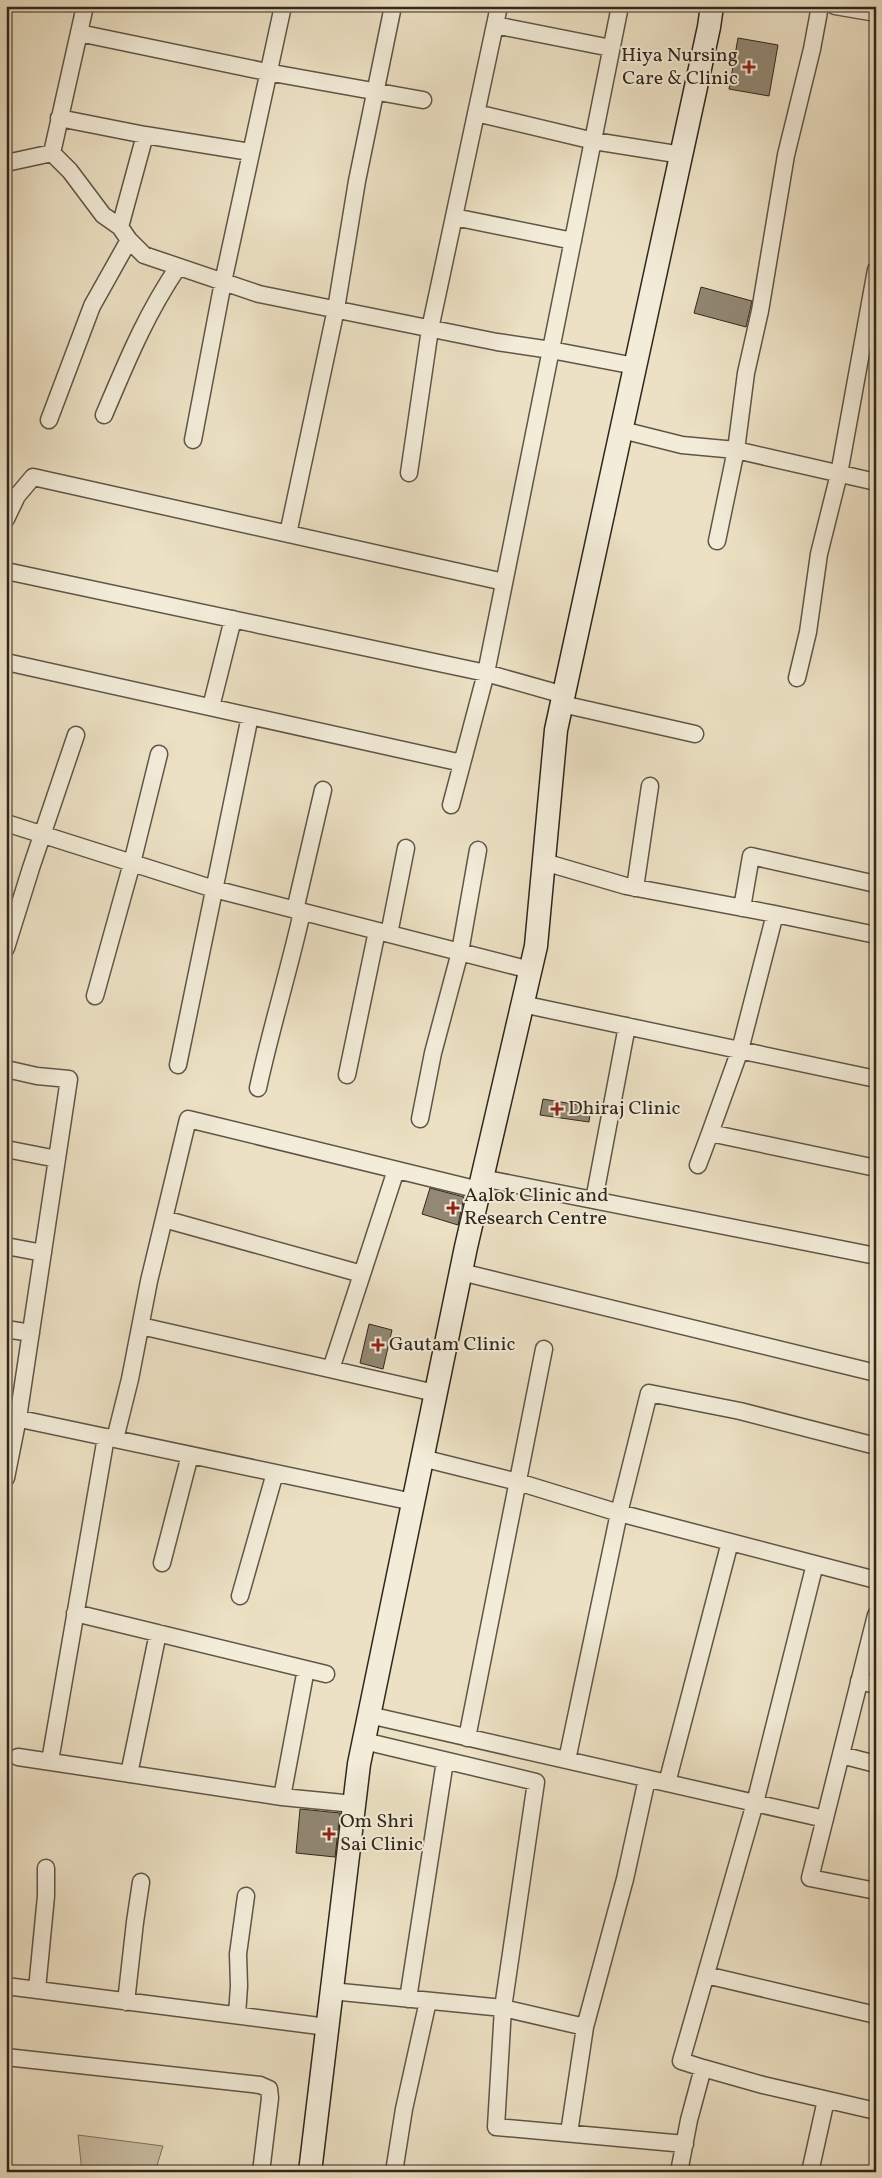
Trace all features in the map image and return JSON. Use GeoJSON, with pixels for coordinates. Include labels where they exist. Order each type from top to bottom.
{"type":"FeatureCollection","features":[{"type":"Feature","properties":{"kind":"street"},"geometry":{"type":"LineString","coordinates":[[52,154],[85,6]]}},
{"type":"Feature","properties":{"kind":"street"},"geometry":{"type":"LineString","coordinates":[[193,440],[223,282],[283,6]]}},
{"type":"Feature","properties":{"kind":"street"},"geometry":{"type":"LineString","coordinates":[[288,534],[336,309],[357,181],[393,6]]}},
{"type":"Feature","properties":{"kind":"street"},"geometry":{"type":"LineString","coordinates":[[409,472],[430,329],[499,6]]}},
{"type":"Feature","properties":{"kind":"street"},"geometry":{"type":"LineString","coordinates":[[451,806],[486,673],[620,6]]}},
{"type":"Feature","properties":{"kind":"street"},"geometry":{"type":"LineString","coordinates":[[310,2172],[354,1804],[364,1741],[480,1184],[536,946],[556,730],[710,28],[712,6]]}},
{"type":"Feature","properties":{"kind":"street"},"geometry":{"type":"LineString","coordinates":[[717,540],[736,450],[746,374],[760,311],[786,155],[812,49],[820,6]]}},
{"type":"Feature","properties":{"kind":"street"},"geometry":{"type":"LineString","coordinates":[[835,6],[876,13]]}},
{"type":"Feature","properties":{"kind":"street"},"geometry":{"type":"LineString","coordinates":[[495,25],[612,48]]}},
{"type":"Feature","properties":{"kind":"street"},"geometry":{"type":"LineString","coordinates":[[79,33],[268,72],[423,100]]}},
{"type":"Feature","properties":{"kind":"street"},"geometry":{"type":"LineString","coordinates":[[476,113],[594,142],[682,155]]}},
{"type":"Feature","properties":{"kind":"street"},"geometry":{"type":"LineString","coordinates":[[59,118],[145,135],[250,152]]}},
{"type":"Feature","properties":{"kind":"street"},"geometry":{"type":"LineString","coordinates":[[49,420],[92,306],[124,234],[145,135]]}},
{"type":"Feature","properties":{"kind":"street"},"geometry":{"type":"LineString","coordinates":[[52,154],[70,171],[103,215],[144,255],[259,294],[430,329],[635,366]]}},
{"type":"Feature","properties":{"kind":"street"},"geometry":{"type":"LineString","coordinates":[[6,163],[52,154]]}},
{"type":"Feature","properties":{"kind":"street"},"geometry":{"type":"LineString","coordinates":[[454,217],[573,241]]}},
{"type":"Feature","properties":{"kind":"street"},"geometry":{"type":"LineString","coordinates":[[104,415],[138,334],[156,299],[178,267]]}},
{"type":"Feature","properties":{"kind":"street"},"geometry":{"type":"LineString","coordinates":[[797,678],[808,632],[819,554],[838,474],[876,270]]}},
{"type":"Feature","properties":{"kind":"street"},"geometry":{"type":"LineString","coordinates":[[622,430],[682,445],[736,450],[876,482]]}},
{"type":"Feature","properties":{"kind":"street"},"geometry":{"type":"LineString","coordinates":[[6,519],[16,496],[33,477],[504,582]]}},
{"type":"Feature","properties":{"kind":"street"},"geometry":{"type":"LineString","coordinates":[[6,571],[486,673],[563,700],[695,734]]}},
{"type":"Feature","properties":{"kind":"street"},"geometry":{"type":"LineString","coordinates":[[211,708],[233,619]]}},
{"type":"Feature","properties":{"kind":"street"},"geometry":{"type":"LineString","coordinates":[[6,662],[462,763]]}},
{"type":"Feature","properties":{"kind":"street"},"geometry":{"type":"LineString","coordinates":[[178,1065],[250,716]]}},
{"type":"Feature","properties":{"kind":"street"},"geometry":{"type":"LineString","coordinates":[[6,948],[76,735]]}},
{"type":"Feature","properties":{"kind":"street"},"geometry":{"type":"LineString","coordinates":[[96,996],[159,754]]}},
{"type":"Feature","properties":{"kind":"street"},"geometry":{"type":"LineString","coordinates":[[635,888],[650,786]]}},
{"type":"Feature","properties":{"kind":"street"},"geometry":{"type":"LineString","coordinates":[[258,1088],[299,911],[323,790]]}},
{"type":"Feature","properties":{"kind":"street"},"geometry":{"type":"LineString","coordinates":[[6,823],[42,836],[214,889],[530,970]]}},
{"type":"Feature","properties":{"kind":"street"},"geometry":{"type":"LineString","coordinates":[[347,1075],[406,848]]}},
{"type":"Feature","properties":{"kind":"street"},"geometry":{"type":"LineString","coordinates":[[420,1118],[433,1053],[460,952],[478,850]]}},
{"type":"Feature","properties":{"kind":"street"},"geometry":{"type":"LineString","coordinates":[[742,908],[751,856],[876,884]]}},
{"type":"Feature","properties":{"kind":"street"},"geometry":{"type":"LineString","coordinates":[[544,862],[635,888],[775,914],[876,936]]}},
{"type":"Feature","properties":{"kind":"street"},"geometry":{"type":"LineString","coordinates":[[698,1165],[740,1050],[775,914]]}},
{"type":"Feature","properties":{"kind":"street"},"geometry":{"type":"LineString","coordinates":[[522,1004],[876,1079]]}},
{"type":"Feature","properties":{"kind":"street"},"geometry":{"type":"LineString","coordinates":[[594,1200],[627,1026]]}},
{"type":"Feature","properties":{"kind":"street"},"geometry":{"type":"LineString","coordinates":[[6,1069],[37,1076],[69,1079],[31,1333],[12,1417],[6,1478]]}},
{"type":"Feature","properties":{"kind":"street"},"geometry":{"type":"LineString","coordinates":[[50,1761],[75,1613],[110,1438],[141,1326],[188,1119],[396,1170],[594,1200],[876,1256]]}},
{"type":"Feature","properties":{"kind":"street"},"geometry":{"type":"LineString","coordinates":[[710,1133],[876,1168]]}},
{"type":"Feature","properties":{"kind":"street"},"geometry":{"type":"LineString","coordinates":[[6,1149],[57,1159]]}},
{"type":"Feature","properties":{"kind":"street"},"geometry":{"type":"LineString","coordinates":[[331,1369],[396,1170]]}},
{"type":"Feature","properties":{"kind":"street"},"geometry":{"type":"LineString","coordinates":[[164,1219],[362,1274]]}},
{"type":"Feature","properties":{"kind":"street"},"geometry":{"type":"LineString","coordinates":[[6,1246],[43,1253]]}},
{"type":"Feature","properties":{"kind":"street"},"geometry":{"type":"LineString","coordinates":[[461,1272],[876,1373]]}},
{"type":"Feature","properties":{"kind":"street"},"geometry":{"type":"LineString","coordinates":[[141,1326],[435,1393]]}},
{"type":"Feature","properties":{"kind":"street"},"geometry":{"type":"LineString","coordinates":[[6,1329],[31,1333]]}},
{"type":"Feature","properties":{"kind":"street"},"geometry":{"type":"LineString","coordinates":[[467,1738],[544,1349]]}},
{"type":"Feature","properties":{"kind":"street"},"geometry":{"type":"LineString","coordinates":[[567,1760],[619,1513],[649,1393],[740,1411],[876,1446]]}},
{"type":"Feature","properties":{"kind":"street"},"geometry":{"type":"LineString","coordinates":[[12,1417],[413,1502]]}},
{"type":"Feature","properties":{"kind":"street"},"geometry":{"type":"LineString","coordinates":[[162,1563],[190,1455]]}},
{"type":"Feature","properties":{"kind":"street"},"geometry":{"type":"LineString","coordinates":[[422,1458],[518,1482],[619,1513],[876,1580]]}},
{"type":"Feature","properties":{"kind":"street"},"geometry":{"type":"LineString","coordinates":[[240,1596],[275,1473]]}},
{"type":"Feature","properties":{"kind":"street"},"geometry":{"type":"LineString","coordinates":[[666,1783],[730,1542]]}},
{"type":"Feature","properties":{"kind":"street"},"geometry":{"type":"LineString","coordinates":[[815,1564],[756,1803],[681,2061],[763,2085],[876,2111]]}},
{"type":"Feature","properties":{"kind":"street"},"geometry":{"type":"LineString","coordinates":[[75,1613],[326,1674]]}},
{"type":"Feature","properties":{"kind":"street"},"geometry":{"type":"LineString","coordinates":[[876,1615],[810,1878],[876,1891]]}},
{"type":"Feature","properties":{"kind":"street"},"geometry":{"type":"LineString","coordinates":[[129,1774],[158,1633]]}},
{"type":"Feature","properties":{"kind":"street"},"geometry":{"type":"LineString","coordinates":[[282,1797],[306,1669]]}},
{"type":"Feature","properties":{"kind":"street"},"geometry":{"type":"LineString","coordinates":[[859,1681],[876,1685]]}},
{"type":"Feature","properties":{"kind":"street"},"geometry":{"type":"LineString","coordinates":[[369,1715],[825,1819]]}},
{"type":"Feature","properties":{"kind":"street"},"geometry":{"type":"LineString","coordinates":[[364,1741],[536,1782],[503,2008],[496,2128],[685,2144]]}},
{"type":"Feature","properties":{"kind":"street"},"geometry":{"type":"LineString","coordinates":[[841,1755],[876,1764]]}},
{"type":"Feature","properties":{"kind":"street"},"geometry":{"type":"LineString","coordinates":[[18,1757],[282,1797],[354,1804]]}},
{"type":"Feature","properties":{"kind":"street"},"geometry":{"type":"LineString","coordinates":[[408,1999],[445,1760]]}},
{"type":"Feature","properties":{"kind":"street"},"geometry":{"type":"LineString","coordinates":[[570,2133],[585,2027],[625,1879],[647,1779]]}},
{"type":"Feature","properties":{"kind":"street"},"geometry":{"type":"LineString","coordinates":[[37,1989],[46,1896],[46,1868]]}},
{"type":"Feature","properties":{"kind":"street"},"geometry":{"type":"LineString","coordinates":[[126,2002],[134,1922],[142,1882]]}},
{"type":"Feature","properties":{"kind":"street"},"geometry":{"type":"LineString","coordinates":[[237,2014],[238,1954],[246,1896]]}},
{"type":"Feature","properties":{"kind":"street"},"geometry":{"type":"LineString","coordinates":[[706,1975],[876,2015]]}},
{"type":"Feature","properties":{"kind":"street"},"geometry":{"type":"LineString","coordinates":[[6,1986],[82,1994],[126,2002],[237,2014],[288,2023],[327,2027]]}},
{"type":"Feature","properties":{"kind":"street"},"geometry":{"type":"LineString","coordinates":[[332,1991],[503,2008],[585,2027]]}},
{"type":"Feature","properties":{"kind":"street"},"geometry":{"type":"LineString","coordinates":[[394,2172],[404,2108],[428,2001]]}},
{"type":"Feature","properties":{"kind":"street"},"geometry":{"type":"LineString","coordinates":[[6,2057],[260,2085],[269,2089],[270,2098],[261,2172]]}},
{"type":"Feature","properties":{"kind":"street"},"geometry":{"type":"LineString","coordinates":[[679,2172],[703,2068]]}},
{"type":"Feature","properties":{"kind":"street"},"geometry":{"type":"LineString","coordinates":[[810,2172],[826,2100]]}},
{"type":"Feature","properties":{"kind":"shaded area"},"geometry":{"type":"Polygon","coordinates":[[[78,2135],[163,2146],[155,2172],[82,2172],[78,2135]]]}},
{"type":"Feature","properties":{"kind":"building"},"geometry":{"type":"Polygon","coordinates":[[[738,38],[778,45],[769,96],[729,89],[738,38]]]}},
{"type":"Feature","properties":{"kind":"building"},"geometry":{"type":"Polygon","coordinates":[[[701,287],[752,301],[746,327],[694,313],[701,287]]]}},
{"type":"Feature","properties":{"kind":"building"},"geometry":{"type":"Polygon","coordinates":[[[543,1099],[591,1107],[589,1122],[540,1115],[543,1099]]]}},
{"type":"Feature","properties":{"kind":"building"},"geometry":{"type":"Polygon","coordinates":[[[430,1188],[464,1197],[458,1225],[422,1214],[430,1188]]]}},
{"type":"Feature","properties":{"kind":"building"},"geometry":{"type":"Polygon","coordinates":[[[369,1324],[392,1330],[383,1369],[360,1363],[369,1324]]]}},
{"type":"Feature","properties":{"kind":"building"},"geometry":{"type":"Polygon","coordinates":[[[300,1809],[340,1813],[335,1857],[296,1853],[300,1809]]]}},
{"type":"Feature","properties":{"kind":"place","name":"Hiya Nursing Care & Clinic"},"geometry":{"type":"Point","coordinates":[749,67]}},
{"type":"Feature","properties":{"kind":"place","name":"Dhiraj Clinic"},"geometry":{"type":"Point","coordinates":[557,1109]}},
{"type":"Feature","properties":{"kind":"place","name":"Aalok Clinic and Research Centre"},"geometry":{"type":"Point","coordinates":[453,1208]}},
{"type":"Feature","properties":{"kind":"place","name":"Gautam Clinic"},"geometry":{"type":"Point","coordinates":[378,1345]}},
{"type":"Feature","properties":{"kind":"place","name":"Om Shri Sai Clinic"},"geometry":{"type":"Point","coordinates":[329,1834]}}]}
